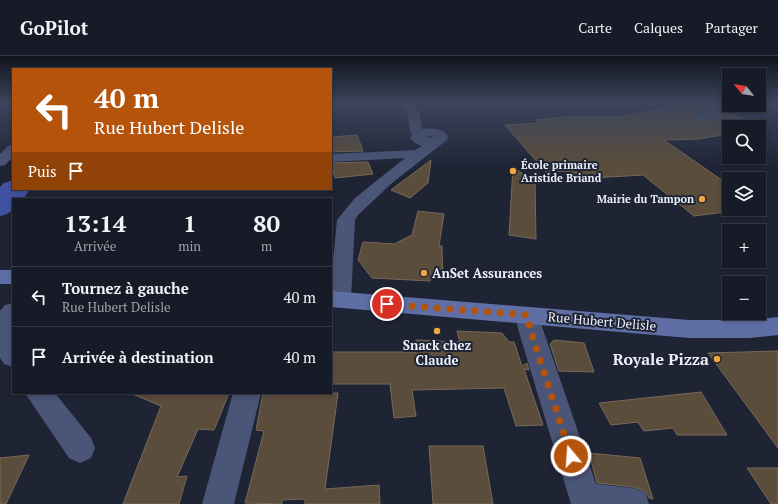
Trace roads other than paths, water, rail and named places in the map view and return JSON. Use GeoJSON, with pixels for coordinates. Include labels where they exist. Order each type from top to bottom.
{"type":"FeatureCollection","features":[{"type":"Feature","properties":{"kind":"main road"},"geometry":{"type":"LineString","coordinates":[[0,276],[12,277]]}},
{"type":"Feature","properties":{"kind":"main road","name":"Rue Hubert Delisle"},"geometry":{"type":"LineString","coordinates":[[335,300],[689,329],[748,329],[778,326]]}},
{"type":"Feature","properties":{"kind":"street"},"geometry":{"type":"LineString","coordinates":[[416,124],[415,130],[418,134],[417,138],[420,141],[435,138]]}},
{"type":"Feature","properties":{"kind":"street"},"geometry":{"type":"LineString","coordinates":[[421,124],[435,138]]}},
{"type":"Feature","properties":{"kind":"street"},"geometry":{"type":"LineString","coordinates":[[335,300],[348,214],[419,155],[435,138]]}},
{"type":"Feature","properties":{"kind":"street"},"geometry":{"type":"LineString","coordinates":[[0,162],[12,150]]}},
{"type":"Feature","properties":{"kind":"street"},"geometry":{"type":"LineString","coordinates":[[332,158],[403,154],[419,155]]}},
{"type":"Feature","properties":{"kind":"street"},"geometry":{"type":"LineString","coordinates":[[12,312],[1,327],[3,343],[12,356]]}},
{"type":"Feature","properties":{"kind":"street"},"geometry":{"type":"LineString","coordinates":[[528,315],[530,329],[586,501],[633,504]]}},
{"type":"Feature","properties":{"kind":"street"},"geometry":{"type":"LineString","coordinates":[[40,394],[80,448]]}},
{"type":"Feature","properties":{"kind":"street"},"geometry":{"type":"LineString","coordinates":[[218,504],[247,394]]}},
{"type":"Feature","properties":{"kind":"waterway"},"geometry":{"type":"LineString","coordinates":[[0,206],[14,190]]}},
{"type":"Feature","properties":{"kind":"place","name":"École primaire Aristide Briand"},"geometry":{"type":"Point","coordinates":[513,171]}},
{"type":"Feature","properties":{"kind":"place","name":"Mairie du Tampon"},"geometry":{"type":"Point","coordinates":[702,199]}},
{"type":"Feature","properties":{"kind":"place","name":"AnSet Assurances"},"geometry":{"type":"Point","coordinates":[424,273]}},
{"type":"Feature","properties":{"kind":"place","name":"Snack chez Claude"},"geometry":{"type":"Point","coordinates":[437,331]}},
{"type":"Feature","properties":{"kind":"place","name":"Royale Pizza"},"geometry":{"type":"Point","coordinates":[717,359]}}]}
